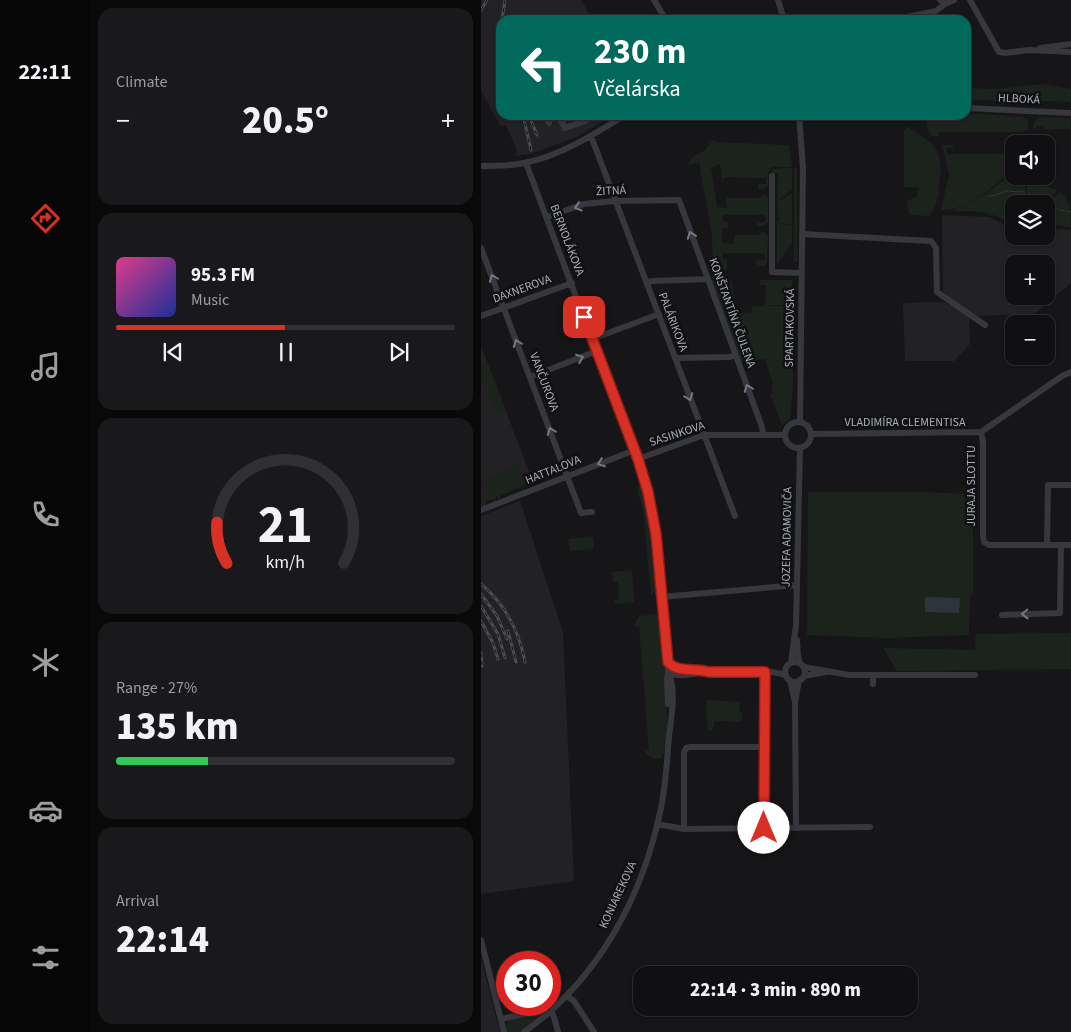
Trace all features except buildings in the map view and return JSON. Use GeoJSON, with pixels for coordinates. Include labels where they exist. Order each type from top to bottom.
{"type":"FeatureCollection","features":[{"type":"Feature","properties":{"kind":"street"},"geometry":{"type":"LineString","coordinates":[[654,0],[663,15]]}},
{"type":"Feature","properties":{"kind":"street"},"geometry":{"type":"LineString","coordinates":[[778,0],[782,15]]}},
{"type":"Feature","properties":{"kind":"street"},"geometry":{"type":"LineString","coordinates":[[970,0],[999,52],[1071,44]]}},
{"type":"Feature","properties":{"kind":"street"},"geometry":{"type":"LineString","coordinates":[[915,15],[933,11],[947,1]]}},
{"type":"Feature","properties":{"kind":"street"},"geometry":{"type":"LineString","coordinates":[[1029,50],[1071,52]]}},
{"type":"Feature","properties":{"kind":"street","name":"HLBOKÁ"},"geometry":{"type":"LineString","coordinates":[[971,108],[1071,113]]}},
{"type":"Feature","properties":{"kind":"street"},"geometry":{"type":"LineString","coordinates":[[561,120],[565,128],[587,120]]}},
{"type":"Feature","properties":{"kind":"street"},"geometry":{"type":"LineString","coordinates":[[481,166],[526,163],[541,158],[591,136],[617,120]]}},
{"type":"Feature","properties":{"kind":"street","name":"SPARTAKOVSKÁ"},"geometry":{"type":"LineString","coordinates":[[799,120],[803,162],[800,422]]}},
{"type":"Feature","properties":{"kind":"street","name":"PALÁRIKOVA"},"geometry":{"type":"LineString","coordinates":[[591,136],[735,516]]}},
{"type":"Feature","properties":{"kind":"street","name":"BERNOLÁKOVA"},"geometry":{"type":"LineString","coordinates":[[526,163],[635,450],[648,492],[654,523]]}},
{"type":"Feature","properties":{"kind":"street"},"geometry":{"type":"LineString","coordinates":[[772,176],[772,272],[802,273]]}},
{"type":"Feature","properties":{"kind":"street","name":"ŽITNÁ"},"geometry":{"type":"LineString","coordinates":[[547,217],[584,204],[615,201],[679,200]]}},
{"type":"Feature","properties":{"kind":"street","name":"KONŠTANTÍNA ČULENA"},"geometry":{"type":"LineString","coordinates":[[679,200],[763,434]]}},
{"type":"Feature","properties":{"kind":"street"},"geometry":{"type":"LineString","coordinates":[[803,234],[929,240],[935,245],[937,292],[985,324]]}},
{"type":"Feature","properties":{"kind":"street","name":"VANČUROVA"},"geometry":{"type":"LineString","coordinates":[[481,248],[581,513],[592,512]]}},
{"type":"Feature","properties":{"kind":"street"},"geometry":{"type":"LineString","coordinates":[[646,282],[654,280],[707,279]]}},
{"type":"Feature","properties":{"kind":"street","name":"DAXNEROVA"},"geometry":{"type":"LineString","coordinates":[[481,316],[572,283]]}},
{"type":"Feature","properties":{"kind":"street"},"geometry":{"type":"LineString","coordinates":[[593,338],[659,314]]}},
{"type":"Feature","properties":{"kind":"street"},"geometry":{"type":"LineString","coordinates":[[530,377],[597,351]]}},
{"type":"Feature","properties":{"kind":"street"},"geometry":{"type":"LineString","coordinates":[[675,358],[730,357],[735,355]]}},
{"type":"Feature","properties":{"kind":"street","name":"VLADIMÍRA CLEMENTISA"},"geometry":{"type":"LineString","coordinates":[[811,434],[981,432],[1062,376],[1071,372]]}},
{"type":"Feature","properties":{"kind":"street"},"geometry":{"type":"LineString","coordinates":[[800,422],[809,427],[811,434],[808,444],[800,448],[788,444],[784,434],[786,428],[791,423],[800,422]]}},
{"type":"Feature","properties":{"kind":"street","name":"JURAJA SLOTTU"},"geometry":{"type":"LineString","coordinates":[[981,432],[983,442],[984,542],[989,544],[1071,545]]}},
{"type":"Feature","properties":{"kind":"street","name":"SASINKOVA"},"geometry":{"type":"LineString","coordinates":[[638,459],[704,435],[784,434]]}},
{"type":"Feature","properties":{"kind":"street","name":"JOZEFA ADAMOVIČA"},"geometry":{"type":"LineString","coordinates":[[800,448],[796,625],[799,659],[802,665],[801,678]]}},
{"type":"Feature","properties":{"kind":"street","name":"HATTALOVA"},"geometry":{"type":"LineString","coordinates":[[481,510],[635,450]]}},
{"type":"Feature","properties":{"kind":"street"},"geometry":{"type":"LineString","coordinates":[[1047,545],[1047,485],[1071,485]]}},
{"type":"Feature","properties":{"kind":"street","name":"KONIAREKOVA"},"geometry":{"type":"LineString","coordinates":[[654,523],[671,685],[669,736]]}},
{"type":"Feature","properties":{"kind":"street"},"geometry":{"type":"LineString","coordinates":[[1002,615],[1061,612],[1061,545]]}},
{"type":"Feature","properties":{"kind":"street"},"geometry":{"type":"LineString","coordinates":[[661,597],[797,586]]}},
{"type":"Feature","properties":{"kind":"street","name":"JOZEFA ADAMOVIČA"},"geometry":{"type":"LineString","coordinates":[[788,678],[796,625]]}},
{"type":"Feature","properties":{"kind":"street"},"geometry":{"type":"LineString","coordinates":[[668,662],[678,672]]}},
{"type":"Feature","properties":{"kind":"street"},"geometry":{"type":"LineString","coordinates":[[765,672],[795,662],[827,672],[849,675],[956,679],[975,675]]}},
{"type":"Feature","properties":{"kind":"street"},"geometry":{"type":"LineString","coordinates":[[669,673],[700,669],[709,672],[765,672],[788,678],[801,678],[827,672]]}},
{"type":"Feature","properties":{"kind":"street"},"geometry":{"type":"LineString","coordinates":[[671,685],[678,672]]}},
{"type":"Feature","properties":{"kind":"street"},"geometry":{"type":"LineString","coordinates":[[764,828],[765,672]]}},
{"type":"Feature","properties":{"kind":"street","name":"KONIAREKOVA"},"geometry":{"type":"LineString","coordinates":[[561,1002],[605,948],[625,913],[643,872],[657,824],[667,774],[669,736],[667,679],[669,673]]}},
{"type":"Feature","properties":{"kind":"street"},"geometry":{"type":"LineString","coordinates":[[873,675],[873,684]]}},
{"type":"Feature","properties":{"kind":"street"},"geometry":{"type":"LineString","coordinates":[[788,678],[795,703]]}},
{"type":"Feature","properties":{"kind":"street"},"geometry":{"type":"LineString","coordinates":[[796,828],[795,703],[801,678]]}},
{"type":"Feature","properties":{"kind":"street"},"geometry":{"type":"LineString","coordinates":[[685,829],[684,753],[686,748],[765,747]]}},
{"type":"Feature","properties":{"kind":"street"},"geometry":{"type":"LineString","coordinates":[[657,824],[685,829],[870,827]]}},
{"type":"Feature","properties":{"kind":"street"},"geometry":{"type":"LineString","coordinates":[[481,940],[504,1032]]}},
{"type":"Feature","properties":{"kind":"street"},"geometry":{"type":"LineString","coordinates":[[567,996],[574,1001],[594,1032]]}},
{"type":"Feature","properties":{"kind":"street"},"geometry":{"type":"LineString","coordinates":[[501,1019],[514,1016]]}},
{"type":"Feature","properties":{"kind":"street","name":"KONIAREKOVA"},"geometry":{"type":"LineString","coordinates":[[524,1032],[545,1016]]}},
{"type":"Feature","properties":{"kind":"street"},"geometry":{"type":"LineString","coordinates":[[554,1016],[558,1032]]}},
{"type":"Feature","properties":{"kind":"shaded area"},"geometry":{"type":"Polygon","coordinates":[[[481,0],[581,0],[590,15],[496,15],[496,118],[481,90],[481,0]]]}},
{"type":"Feature","properties":{"kind":"shaded area"},"geometry":{"type":"Polygon","coordinates":[[[1043,84],[1071,89],[1071,102],[1045,101],[1030,103],[971,99],[971,88],[997,89],[1043,84]]]}},
{"type":"Feature","properties":{"kind":"shaded area"},"geometry":{"type":"Polygon","coordinates":[[[971,113],[1023,117],[1028,121],[1028,129],[1023,132],[939,132],[939,136],[932,136],[926,120],[971,120],[971,113]]]}},
{"type":"Feature","properties":{"kind":"shaded area"},"geometry":{"type":"Polygon","coordinates":[[[1040,117],[1071,118],[1071,129],[1043,129],[1043,126],[1037,126],[1036,129],[1033,129],[1034,122],[1040,117]]]}},
{"type":"Feature","properties":{"kind":"shaded area"},"geometry":{"type":"Polygon","coordinates":[[[497,120],[605,120],[576,137],[531,154],[516,156],[517,151],[506,125],[501,127],[497,120]]]}},
{"type":"Feature","properties":{"kind":"shaded area"},"geometry":{"type":"Polygon","coordinates":[[[908,127],[931,143],[939,155],[940,173],[938,189],[940,189],[935,207],[929,216],[910,215],[908,211],[907,201],[916,197],[920,188],[904,187],[904,131],[908,127]]]}},
{"type":"Feature","properties":{"kind":"shaded area"},"geometry":{"type":"Polygon","coordinates":[[[713,140],[716,142],[789,145],[792,167],[772,167],[768,173],[768,185],[765,189],[758,189],[758,186],[759,184],[766,184],[766,178],[724,177],[723,184],[720,164],[711,168],[717,207],[727,208],[726,196],[727,198],[761,198],[761,194],[768,197],[768,222],[764,226],[758,226],[757,223],[765,222],[765,215],[723,215],[723,221],[728,222],[728,228],[722,228],[722,243],[733,244],[735,235],[761,235],[761,232],[768,236],[767,262],[765,266],[757,265],[756,261],[765,259],[765,253],[723,253],[723,259],[727,259],[727,269],[723,270],[723,275],[726,275],[726,278],[709,278],[713,276],[712,235],[699,163],[687,165],[693,156],[704,151],[713,140]]]}},
{"type":"Feature","properties":{"kind":"shaded area"},"geometry":{"type":"Polygon","coordinates":[[[942,145],[953,145],[953,148],[947,148],[947,154],[1005,154],[1005,176],[999,182],[961,207],[941,210],[949,175],[942,145]]]}},
{"type":"Feature","properties":{"kind":"shaded area"},"geometry":{"type":"Polygon","coordinates":[[[792,168],[792,190],[777,201],[778,186],[774,185],[778,185],[778,174],[771,173],[773,169],[792,168]]]}},
{"type":"Feature","properties":{"kind":"shaded area"},"geometry":{"type":"Polygon","coordinates":[[[794,168],[797,169],[797,262],[794,262],[794,168]]]}},
{"type":"Feature","properties":{"kind":"shaded area"},"geometry":{"type":"Polygon","coordinates":[[[1005,178],[1005,185],[1025,185],[1026,195],[1005,195],[1005,220],[985,213],[952,211],[985,194],[1005,178]]]}},
{"type":"Feature","properties":{"kind":"shaded area"},"geometry":{"type":"Polygon","coordinates":[[[1027,185],[1046,185],[1057,191],[1053,195],[1027,195],[1027,185]]]}},
{"type":"Feature","properties":{"kind":"shaded area"},"geometry":{"type":"Polygon","coordinates":[[[792,193],[792,225],[774,222],[779,221],[777,202],[792,193]]]}},
{"type":"Feature","properties":{"kind":"shaded area"},"geometry":{"type":"Polygon","coordinates":[[[1059,193],[1066,197],[1070,211],[1071,227],[1055,225],[1055,196],[1059,193]]]}},
{"type":"Feature","properties":{"kind":"shaded area"},"geometry":{"type":"Polygon","coordinates":[[[942,215],[989,217],[1005,225],[1005,245],[1055,245],[1055,229],[1071,230],[1071,283],[1055,296],[1055,255],[1005,255],[1005,305],[1045,305],[1034,314],[977,316],[943,293],[942,215]]]}},
{"type":"Feature","properties":{"kind":"shaded area"},"geometry":{"type":"Polygon","coordinates":[[[777,223],[792,226],[792,242],[777,264],[777,223]]]}},
{"type":"Feature","properties":{"kind":"shaded area"},"geometry":{"type":"Polygon","coordinates":[[[710,280],[731,280],[737,313],[751,314],[752,307],[756,306],[793,306],[793,386],[790,419],[779,428],[782,425],[770,394],[773,393],[771,385],[773,384],[765,359],[740,362],[710,280]]]}},
{"type":"Feature","properties":{"kind":"shaded area"},"geometry":{"type":"Polygon","coordinates":[[[760,280],[792,280],[793,305],[765,305],[766,285],[760,285],[760,280]]]}},
{"type":"Feature","properties":{"kind":"shaded area"},"geometry":{"type":"Polygon","coordinates":[[[944,302],[969,316],[970,344],[954,361],[905,361],[903,303],[944,302]]]}},
{"type":"Feature","properties":{"kind":"shaded area"},"geometry":{"type":"Polygon","coordinates":[[[481,346],[533,482],[486,501],[486,505],[481,506],[481,346]]]}},
{"type":"Feature","properties":{"kind":"shaded area"},"geometry":{"type":"Polygon","coordinates":[[[487,361],[505,408],[495,412],[483,385],[481,385],[481,364],[487,361]]]}},
{"type":"Feature","properties":{"kind":"shaded area"},"geometry":{"type":"Polygon","coordinates":[[[515,461],[530,483],[501,495],[498,500],[498,496],[495,497],[496,500],[493,501],[483,487],[483,481],[513,467],[515,461]]]}},
{"type":"Feature","properties":{"kind":"shaded area"},"geometry":{"type":"Polygon","coordinates":[[[640,485],[643,487],[655,565],[657,591],[651,595],[643,508],[637,490],[640,485]]]}},
{"type":"Feature","properties":{"kind":"shaded area"},"geometry":{"type":"Polygon","coordinates":[[[808,492],[973,494],[973,595],[970,595],[969,635],[887,638],[807,635],[808,492]]]}},
{"type":"Feature","properties":{"kind":"shaded area"},"geometry":{"type":"Polygon","coordinates":[[[520,501],[563,632],[574,881],[481,894],[481,516],[520,501]]]}},
{"type":"Feature","properties":{"kind":"shaded area"},"geometry":{"type":"Polygon","coordinates":[[[593,537],[594,549],[570,551],[568,539],[593,537]]]}},
{"type":"Feature","properties":{"kind":"shaded area"},"geometry":{"type":"Polygon","coordinates":[[[632,570],[634,602],[615,604],[615,600],[619,599],[618,582],[613,582],[612,572],[632,570]]]}},
{"type":"Feature","properties":{"kind":"shaded area"},"geometry":{"type":"Polygon","coordinates":[[[925,597],[960,598],[959,613],[925,612],[925,597]]]}},
{"type":"Feature","properties":{"kind":"shaded area"},"geometry":{"type":"Polygon","coordinates":[[[659,615],[667,733],[665,749],[661,758],[654,759],[646,754],[645,751],[649,750],[639,627],[635,627],[636,620],[640,616],[659,615]]]}},
{"type":"Feature","properties":{"kind":"shaded area"},"geometry":{"type":"Polygon","coordinates":[[[1071,633],[1071,669],[897,671],[883,648],[975,650],[976,634],[1071,633]]]}},
{"type":"Feature","properties":{"kind":"shaded area"},"geometry":{"type":"Polygon","coordinates":[[[707,700],[741,702],[739,711],[743,714],[741,722],[715,721],[712,731],[708,731],[707,700]]]}},
{"type":"Feature","properties":{"kind":"shaded area"},"geometry":{"type":"Polygon","coordinates":[[[481,958],[500,1032],[481,1032],[481,958]]]}},
{"type":"Feature","properties":{"kind":"shaded area"},"geometry":{"type":"Polygon","coordinates":[[[526,1016],[539,1016],[539,1018],[519,1032],[507,1032],[505,1026],[509,1020],[526,1016]]]}},
{"type":"Feature","properties":{"kind":"waterway"},"geometry":{"type":"LineString","coordinates":[[988,196],[1005,191],[1025,192]]}},
{"type":"Feature","properties":{"kind":"waterway"},"geometry":{"type":"LineString","coordinates":[[1028,193],[1032,195]]}},
{"type":"Feature","properties":{"kind":"waterway"},"geometry":{"type":"LineString","coordinates":[[1055,208],[1071,212]]}},
{"type":"Feature","properties":{"kind":"railway"},"geometry":{"type":"LineString","coordinates":[[481,10],[487,0]]}},
{"type":"Feature","properties":{"kind":"railway"},"geometry":{"type":"LineString","coordinates":[[503,15],[505,0]]}},
{"type":"Feature","properties":{"kind":"railway"},"geometry":{"type":"LineString","coordinates":[[524,120],[531,150]]}},
{"type":"Feature","properties":{"kind":"railway"},"geometry":{"type":"LineString","coordinates":[[531,120],[537,135]]}},
{"type":"Feature","properties":{"kind":"railway"},"geometry":{"type":"LineString","coordinates":[[481,584],[497,600],[510,619],[519,640],[525,662]]}},
{"type":"Feature","properties":{"kind":"railway"},"geometry":{"type":"LineString","coordinates":[[481,594],[497,616],[507,639]]}},
{"type":"Feature","properties":{"kind":"railway"},"geometry":{"type":"LineString","coordinates":[[481,606],[498,634],[505,658]]}},
{"type":"Feature","properties":{"kind":"railway"},"geometry":{"type":"LineString","coordinates":[[481,621],[493,643],[498,659]]}},
{"type":"Feature","properties":{"kind":"railway"},"geometry":{"type":"LineString","coordinates":[[508,631],[516,662]]}},
{"type":"Feature","properties":{"kind":"railway"},"geometry":{"type":"LineString","coordinates":[[481,653],[482,666]]}},
{"type":"Feature","properties":{"kind":"route"},"geometry":{"type":"LineString","coordinates":[[584,317],[638,459],[648,492],[656,534],[668,662],[676,669],[700,669],[709,672],[765,672],[764,828]]}}]}
